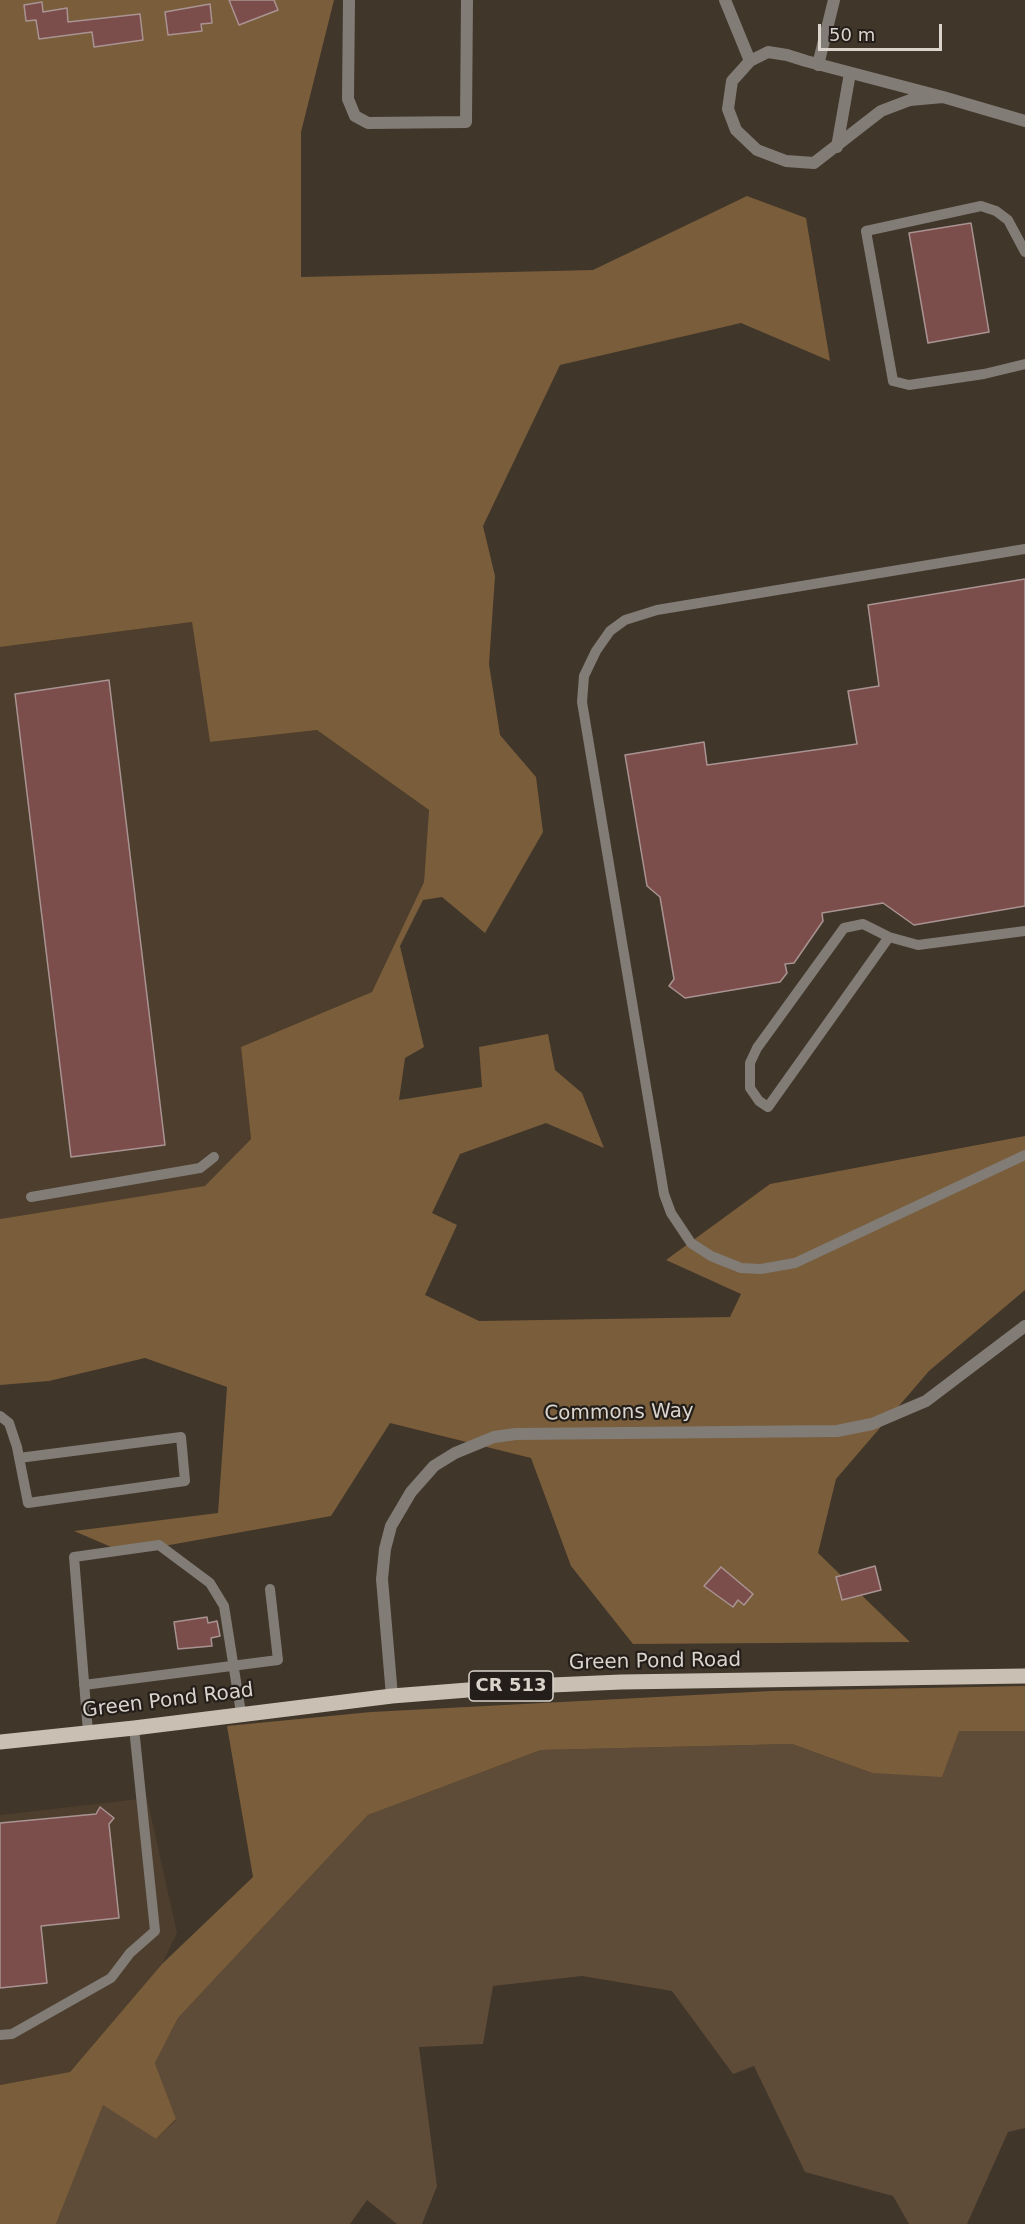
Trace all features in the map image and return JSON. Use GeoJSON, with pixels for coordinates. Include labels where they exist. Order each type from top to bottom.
{"type":"FeatureCollection","features":[{"type":"Feature","properties":{"kind":"main road","name":"Green Pond Road"},"geometry":{"type":"LineString","coordinates":[[0,1742],[392,1696],[621,1682],[1025,1676]]}},
{"type":"Feature","properties":{"kind":"street"},"geometry":{"type":"LineString","coordinates":[[349,0],[348,99],[355,116],[368,123],[466,122],[467,0]]}},
{"type":"Feature","properties":{"kind":"street"},"geometry":{"type":"LineString","coordinates":[[726,0],[750,61]]}},
{"type":"Feature","properties":{"kind":"street"},"geometry":{"type":"LineString","coordinates":[[818,65],[834,0]]}},
{"type":"Feature","properties":{"kind":"street"},"geometry":{"type":"LineString","coordinates":[[943,97],[910,100],[881,111],[814,163],[786,161],[757,150],[736,130],[728,109],[732,81],[750,61],[768,52],[787,55],[818,65],[943,97],[1025,121]]}},
{"type":"Feature","properties":{"kind":"street"},"geometry":{"type":"LineString","coordinates":[[837,147],[850,73]]}},
{"type":"Feature","properties":{"kind":"street","name":"Commons Way"},"geometry":{"type":"LineString","coordinates":[[392,1696],[382,1579],[385,1549],[391,1526],[411,1492],[434,1466],[455,1453],[494,1437],[516,1434],[837,1431],[872,1424],[926,1401],[1025,1326]]}},
{"type":"Feature","properties":{"kind":"lane"},"geometry":{"type":"LineString","coordinates":[[1025,252],[1008,220],[996,211],[981,206],[866,231],[893,381],[909,385],[984,374],[1025,364]]}},
{"type":"Feature","properties":{"kind":"lane"},"geometry":{"type":"LineString","coordinates":[[1025,549],[657,610],[625,620],[610,631],[596,651],[584,676],[582,702],[664,1194],[671,1214],[691,1243],[711,1257],[741,1268],[761,1269],[795,1263],[1025,1155]]}},
{"type":"Feature","properties":{"kind":"lane"},"geometry":{"type":"LineString","coordinates":[[889,937],[768,1107],[754,1095],[748,1080],[750,1063],[771,1029],[844,928],[862,924],[889,937],[918,945],[933,945],[1025,931]]}},
{"type":"Feature","properties":{"kind":"lane"},"geometry":{"type":"LineString","coordinates":[[32,1197],[200,1168],[214,1156]]}},
{"type":"Feature","properties":{"kind":"lane"},"geometry":{"type":"LineString","coordinates":[[0,1416],[9,1423],[20,1458],[28,1503],[184,1481],[181,1437],[20,1458]]}},
{"type":"Feature","properties":{"kind":"lane"},"geometry":{"type":"LineString","coordinates":[[88,1732],[74,1557],[148,1546],[159,1545],[210,1583],[224,1606],[241,1713]]}},
{"type":"Feature","properties":{"kind":"lane"},"geometry":{"type":"LineString","coordinates":[[84,1685],[278,1660],[270,1589]]}},
{"type":"Feature","properties":{"kind":"lane"},"geometry":{"type":"LineString","coordinates":[[0,2035],[12,2034],[111,1978],[130,1953],[155,1931],[134,1728]]}},
{"type":"Feature","properties":{"kind":"shaded area"},"geometry":{"type":"Polygon","coordinates":[[[0,0],[334,0],[301,132],[301,277],[593,270],[747,196],[806,218],[830,361],[741,323],[560,365],[483,526],[495,576],[489,664],[500,735],[536,777],[543,832],[485,933],[442,897],[423,900],[400,946],[424,1047],[405,1058],[399,1100],[482,1087],[479,1047],[548,1034],[555,1070],[582,1093],[604,1148],[546,1123],[460,1154],[432,1213],[457,1225],[425,1295],[479,1321],[730,1317],[741,1294],[666,1260],[770,1184],[1025,1136],[1025,1290],[929,1371],[836,1479],[818,1553],[910,1642],[633,1644],[571,1566],[531,1458],[390,1423],[331,1516],[125,1553],[74,1531],[218,1513],[227,1387],[145,1358],[49,1381],[0,1385],[0,1219],[205,1186],[251,1139],[241,1047],[372,992],[424,882],[429,810],[317,730],[210,742],[192,622],[0,647],[0,0]]]}},
{"type":"Feature","properties":{"kind":"shaded area"},"geometry":{"type":"Polygon","coordinates":[[[192,622],[210,742],[317,730],[429,810],[424,882],[372,992],[241,1047],[251,1139],[205,1187],[0,1219],[0,647],[192,622]]]}},
{"type":"Feature","properties":{"kind":"shaded area"},"geometry":{"type":"Polygon","coordinates":[[[1025,1686],[1025,1731],[959,1731],[942,1777],[872,1773],[792,1744],[541,1750],[368,1815],[178,2018],[155,2063],[176,2119],[156,2139],[103,2105],[56,2224],[0,2224],[0,2085],[70,2072],[162,1964],[253,1877],[227,1726],[371,1712],[771,1691],[1025,1686]]]}},
{"type":"Feature","properties":{"kind":"shaded area"},"geometry":{"type":"Polygon","coordinates":[[[959,1731],[1025,1731],[1025,2128],[1008,2132],[967,2224],[909,2224],[893,2196],[805,2172],[754,2066],[733,2074],[672,1991],[582,1976],[493,1986],[483,2044],[419,2047],[437,2186],[422,2224],[397,2224],[367,2200],[350,2224],[56,2224],[103,2104],[156,2139],[176,2120],[155,2063],[178,2018],[368,1815],[541,1750],[792,1744],[872,1773],[959,1731]]]}},
{"type":"Feature","properties":{"kind":"shaded area"},"geometry":{"type":"Polygon","coordinates":[[[147,1798],[177,1933],[162,1964],[70,2072],[0,2085],[0,1815],[147,1798]]]}},
{"type":"Feature","properties":{"kind":"building"},"geometry":{"type":"Polygon","coordinates":[[[229,0],[274,0],[278,10],[239,25],[229,0]]]}},
{"type":"Feature","properties":{"kind":"building"},"geometry":{"type":"Polygon","coordinates":[[[42,2],[43,12],[67,8],[68,22],[140,14],[143,40],[94,47],[92,32],[39,39],[36,20],[26,21],[24,5],[42,2]]]}},
{"type":"Feature","properties":{"kind":"building"},"geometry":{"type":"Polygon","coordinates":[[[210,4],[212,23],[201,24],[202,31],[168,35],[165,12],[210,4]]]}},
{"type":"Feature","properties":{"kind":"building"},"geometry":{"type":"Polygon","coordinates":[[[971,223],[989,332],[928,343],[909,233],[971,223]]]}},
{"type":"Feature","properties":{"kind":"building"},"geometry":{"type":"Polygon","coordinates":[[[1025,579],[1025,906],[914,925],[883,903],[822,913],[823,921],[794,963],[785,964],[787,973],[780,982],[685,998],[669,986],[674,979],[660,897],[647,886],[625,755],[704,742],[707,765],[857,744],[848,691],[879,686],[868,605],[1025,579]]]}},
{"type":"Feature","properties":{"kind":"building"},"geometry":{"type":"Polygon","coordinates":[[[109,680],[165,1145],[71,1157],[15,694],[109,680]]]}},
{"type":"Feature","properties":{"kind":"building"},"geometry":{"type":"Polygon","coordinates":[[[875,1566],[881,1590],[842,1600],[836,1577],[875,1566]]]}},
{"type":"Feature","properties":{"kind":"building"},"geometry":{"type":"Polygon","coordinates":[[[721,1567],[753,1594],[744,1605],[738,1600],[733,1607],[704,1586],[721,1567]]]}},
{"type":"Feature","properties":{"kind":"building"},"geometry":{"type":"Polygon","coordinates":[[[207,1617],[208,1623],[217,1621],[220,1636],[211,1638],[212,1646],[178,1649],[174,1622],[207,1617]]]}},
{"type":"Feature","properties":{"kind":"building"},"geometry":{"type":"Polygon","coordinates":[[[100,1807],[114,1818],[109,1824],[119,1918],[41,1926],[47,1983],[0,1988],[0,1823],[96,1814],[100,1807]]]}}]}
